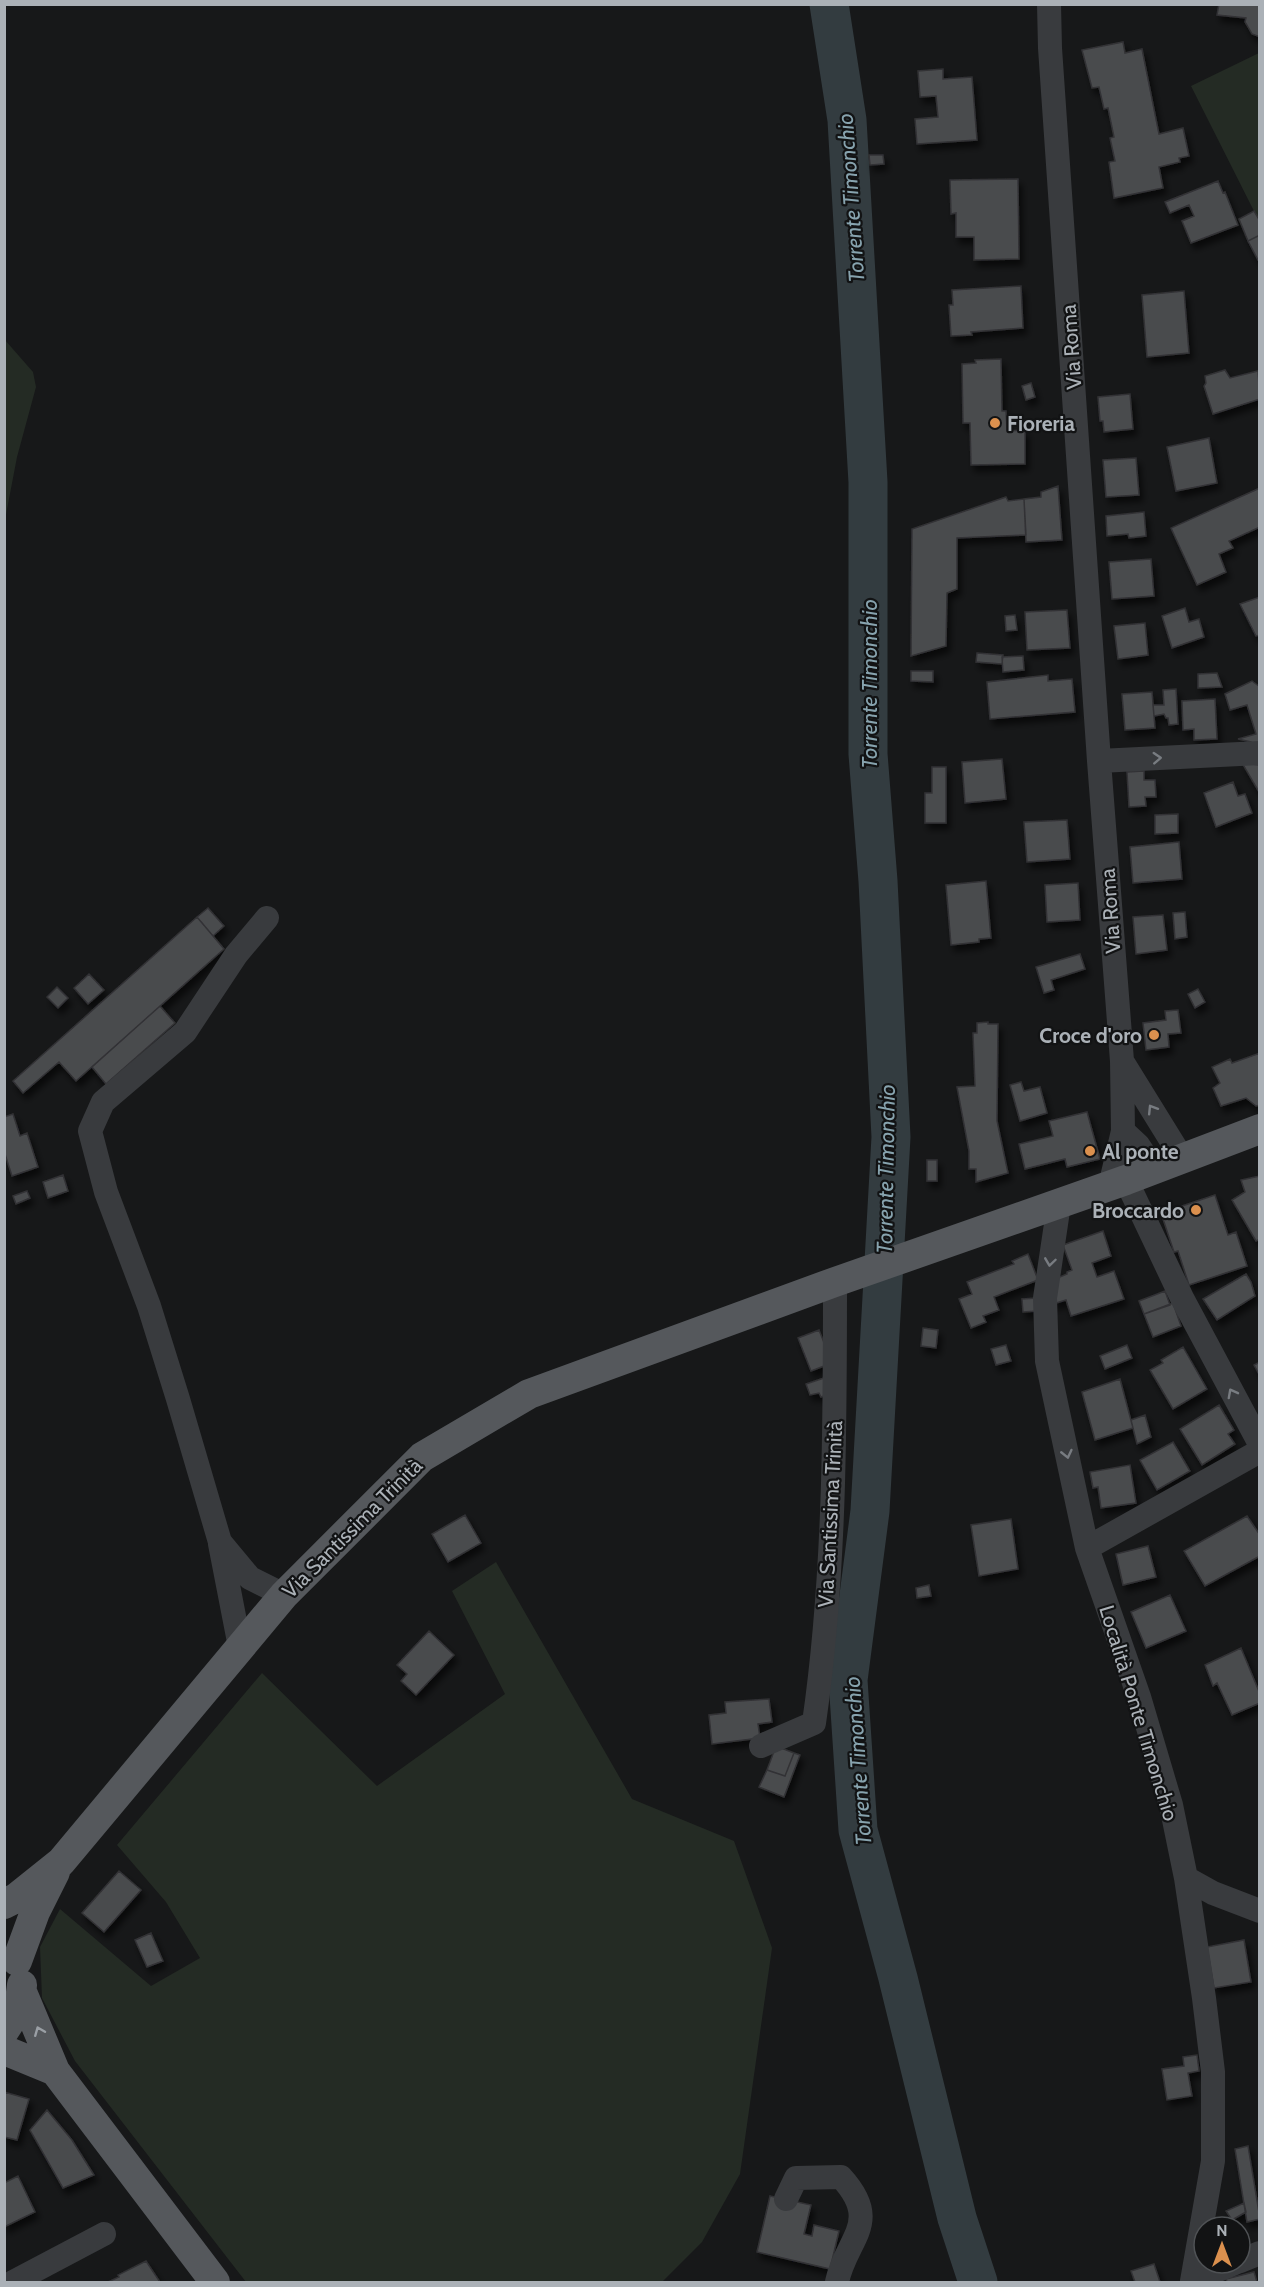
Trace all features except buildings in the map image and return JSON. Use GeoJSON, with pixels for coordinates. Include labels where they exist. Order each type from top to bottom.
{"type":"FeatureCollection","features":[{"type":"Feature","properties":{"kind":"main road","name":"Via Santissima Trinità"},"geometry":{"type":"LineString","coordinates":[[4,2031],[19,2008],[22,1992],[21,1976],[11,1952],[61,1862],[284,1594],[422,1457],[530,1394],[838,1281],[1118,1183],[1260,1129]]}},
{"type":"Feature","properties":{"kind":"main road","name":"Via Santissima Trinità"},"geometry":{"type":"LineString","coordinates":[[4,1904],[16,1898],[61,1862]]}},
{"type":"Feature","properties":{"kind":"main road"},"geometry":{"type":"LineString","coordinates":[[22,1992],[55,2071],[215,2283]]}},
{"type":"Feature","properties":{"kind":"main road"},"geometry":{"type":"LineString","coordinates":[[4,2050],[55,2071]]}},
{"type":"Feature","properties":{"kind":"street","name":"Via Roma"},"geometry":{"type":"LineString","coordinates":[[1050,4],[1050,48],[1122,1061],[1123,1131],[1118,1183]]}},
{"type":"Feature","properties":{"kind":"street"},"geometry":{"type":"LineString","coordinates":[[1099,761],[1260,753]]}},
{"type":"Feature","properties":{"kind":"street"},"geometry":{"type":"LineString","coordinates":[[240,1647],[220,1542],[149,1306],[106,1192],[90,1131],[103,1102],[185,1032],[236,955],[267,918]]}},
{"type":"Feature","properties":{"kind":"street","name":"Via Roma"},"geometry":{"type":"LineString","coordinates":[[1122,1061],[1182,1158]]}},
{"type":"Feature","properties":{"kind":"street"},"geometry":{"type":"LineString","coordinates":[[1123,1131],[1138,1145],[1154,1169]]}},
{"type":"Feature","properties":{"kind":"street"},"geometry":{"type":"LineString","coordinates":[[1118,1183],[1260,1444]]}},
{"type":"Feature","properties":{"kind":"street","name":"Località Ponte Timonchio"},"geometry":{"type":"LineString","coordinates":[[1059,1204],[1046,1298],[1047,1361],[1087,1548],[1139,1697],[1171,1805],[1186,1878],[1213,2072],[1214,2161],[1204,2215]]}},
{"type":"Feature","properties":{"kind":"street","name":"Via Santissima Trinità"},"geometry":{"type":"LineString","coordinates":[[760,1746],[814,1722],[820,1677],[835,1470],[838,1281]]}},
{"type":"Feature","properties":{"kind":"street"},"geometry":{"type":"LineString","coordinates":[[1087,1548],[1260,1451]]}},
{"type":"Feature","properties":{"kind":"street"},"geometry":{"type":"LineString","coordinates":[[220,1542],[250,1578],[284,1594]]}},
{"type":"Feature","properties":{"kind":"street"},"geometry":{"type":"LineString","coordinates":[[1186,1878],[1213,1893],[1260,1911]]}},
{"type":"Feature","properties":{"kind":"street"},"geometry":{"type":"LineString","coordinates":[[786,2199],[796,2178],[841,2177],[856,2193],[862,2215],[854,2244],[839,2270],[837,2283]]}},
{"type":"Feature","properties":{"kind":"street"},"geometry":{"type":"LineString","coordinates":[[13,2283],[104,2234]]}},
{"type":"Feature","properties":{"kind":"street","name":"Località Ponte Timonchio"},"geometry":{"type":"LineString","coordinates":[[1193,2275],[1192,2281],[1206,2275]]}},
{"type":"Feature","properties":{"kind":"shaded area"},"geometry":{"type":"Polygon","coordinates":[[[1259,53],[1259,221],[1191,86],[1259,53]]]}},
{"type":"Feature","properties":{"kind":"shaded area"},"geometry":{"type":"Polygon","coordinates":[[[5,340],[33,372],[36,387],[17,457],[5,520],[5,340]]]}},
{"type":"Feature","properties":{"kind":"shaded area"},"geometry":{"type":"Polygon","coordinates":[[[496,1562],[632,1799],[734,1841],[772,1948],[740,2174],[702,2242],[662,2282],[246,2282],[75,2061],[42,1998],[40,1947],[60,1909],[151,1986],[200,1958],[166,1902],[117,1845],[262,1673],[377,1786],[505,1694],[452,1591],[496,1562]]]}},
{"type":"Feature","properties":{"kind":"waterway","name":"Torrente Timonchio"},"geometry":{"type":"LineString","coordinates":[[829,4],[847,120],[868,482],[868,754],[878,881],[891,1137],[870,1511],[848,1680],[858,1830],[898,1978],[957,2218],[978,2282]]}},
{"type":"Feature","properties":{"kind":"place","name":"Fioreria"},"geometry":{"type":"Point","coordinates":[995,423]}},
{"type":"Feature","properties":{"kind":"place","name":"Croce d'oro"},"geometry":{"type":"Point","coordinates":[1154,1035]}},
{"type":"Feature","properties":{"kind":"place","name":"Al ponte"},"geometry":{"type":"Point","coordinates":[1090,1151]}},
{"type":"Feature","properties":{"kind":"place","name":"Broccardo"},"geometry":{"type":"Point","coordinates":[1196,1210]}}]}
